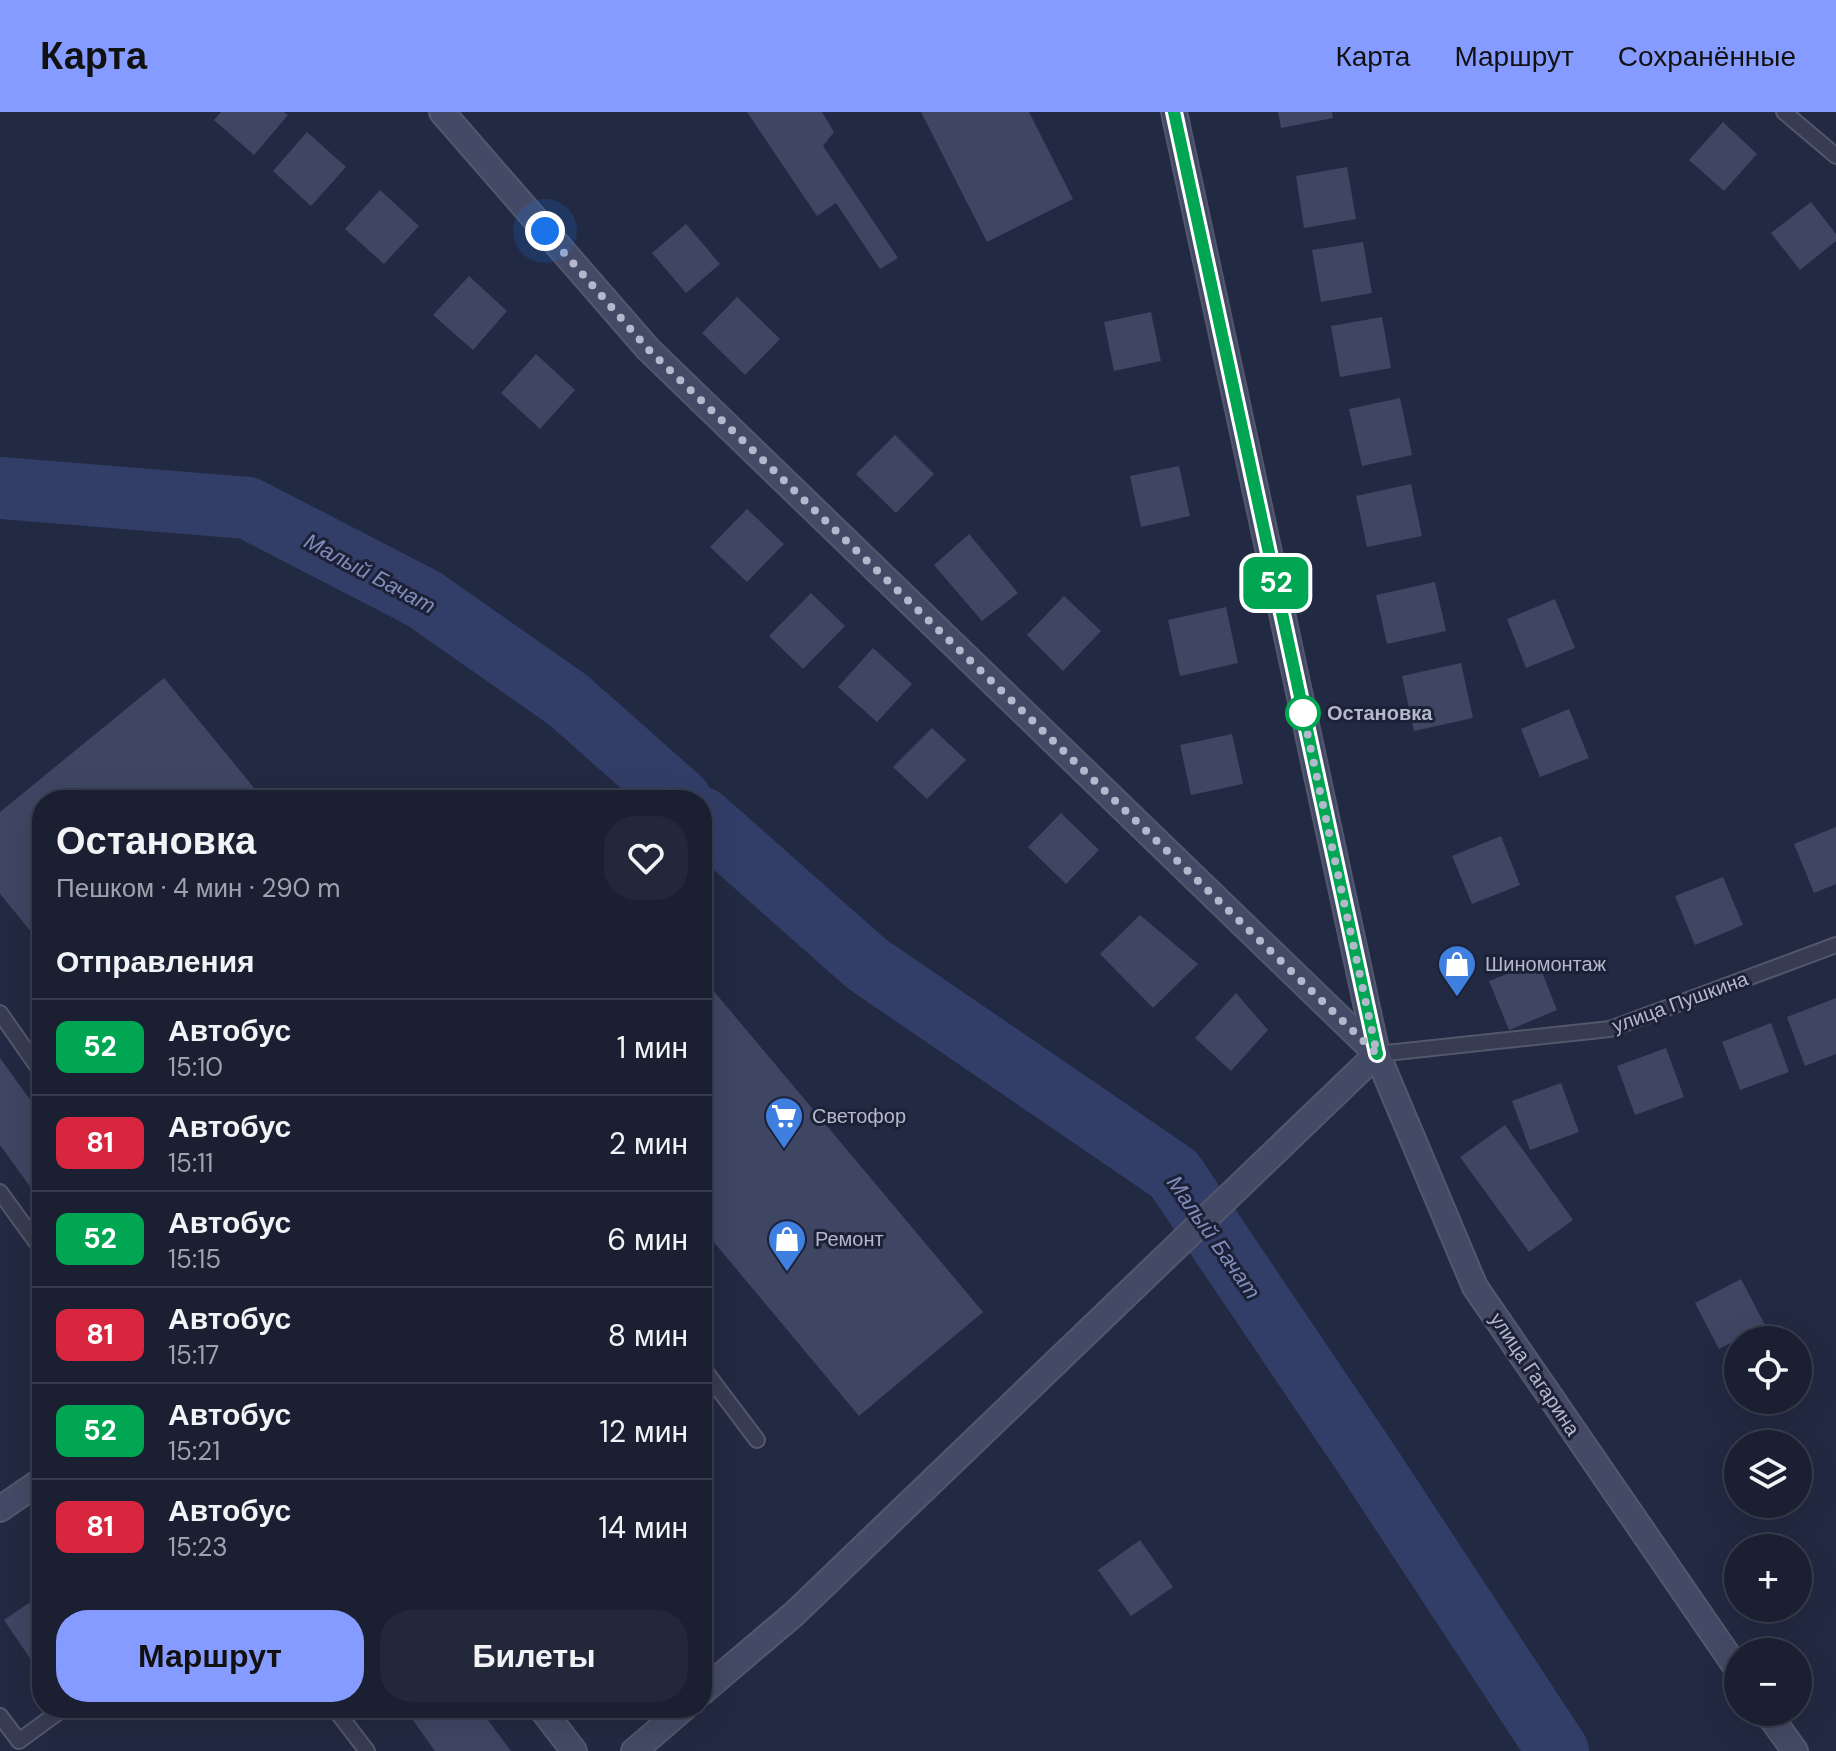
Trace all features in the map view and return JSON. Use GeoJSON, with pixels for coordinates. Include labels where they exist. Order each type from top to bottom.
{"type":"FeatureCollection","features":[{"type":"Feature","properties":{"kind":"street"},"geometry":{"type":"LineString","coordinates":[[442,112],[648,349],[1377,1054]]}},
{"type":"Feature","properties":{"kind":"street"},"geometry":{"type":"LineString","coordinates":[[1174,112],[1377,1054]]}},
{"type":"Feature","properties":{"kind":"street"},"geometry":{"type":"LineString","coordinates":[[712,1684],[794,1614],[1377,1054]]}},
{"type":"Feature","properties":{"kind":"street","name":"улица Гагарина"},"geometry":{"type":"LineString","coordinates":[[1377,1054],[1475,1287],[1724,1650]]}},
{"type":"Feature","properties":{"kind":"street"},"geometry":{"type":"LineString","coordinates":[[0,1509],[32,1487]]}},
{"type":"Feature","properties":{"kind":"street"},"geometry":{"type":"LineString","coordinates":[[549,1718],[574,1751]]}},
{"type":"Feature","properties":{"kind":"street"},"geometry":{"type":"LineString","coordinates":[[634,1751],[672,1718]]}},
{"type":"Feature","properties":{"kind":"street"},"geometry":{"type":"LineString","coordinates":[[1777,1726],[1795,1751]]}},
{"type":"Feature","properties":{"kind":"lane"},"geometry":{"type":"LineString","coordinates":[[1784,112],[1836,156]]}},
{"type":"Feature","properties":{"kind":"lane","name":"улица Пушкина"},"geometry":{"type":"LineString","coordinates":[[1377,1054],[1610,1029],[1836,945]]}},
{"type":"Feature","properties":{"kind":"lane"},"geometry":{"type":"LineString","coordinates":[[0,1013],[32,1059]]}},
{"type":"Feature","properties":{"kind":"lane"},"geometry":{"type":"LineString","coordinates":[[0,1192],[32,1236]]}},
{"type":"Feature","properties":{"kind":"lane"},"geometry":{"type":"LineString","coordinates":[[712,1380],[757,1440]]}},
{"type":"Feature","properties":{"kind":"lane"},"geometry":{"type":"LineString","coordinates":[[0,1716],[19,1741],[50,1718]]}},
{"type":"Feature","properties":{"kind":"lane"},"geometry":{"type":"LineString","coordinates":[[342,1718],[367,1751]]}},
{"type":"Feature","properties":{"kind":"building"},"geometry":{"type":"Polygon","coordinates":[[[221,112],[284,112],[288,115],[254,155],[214,120],[221,112]]]}},
{"type":"Feature","properties":{"kind":"building"},"geometry":{"type":"Polygon","coordinates":[[[747,112],[822,112],[834,132],[823,146],[898,258],[880,269],[836,203],[817,216],[747,112]]]}},
{"type":"Feature","properties":{"kind":"building"},"geometry":{"type":"Polygon","coordinates":[[[921,112],[1029,112],[1073,199],[987,242],[921,112]]]}},
{"type":"Feature","properties":{"kind":"building"},"geometry":{"type":"Polygon","coordinates":[[[1278,112],[1332,112],[1333,118],[1281,128],[1278,112]]]}},
{"type":"Feature","properties":{"kind":"building"},"geometry":{"type":"Polygon","coordinates":[[[1723,122],[1757,154],[1724,191],[1689,160],[1723,122]]]}},
{"type":"Feature","properties":{"kind":"building"},"geometry":{"type":"Polygon","coordinates":[[[307,132],[346,167],[311,206],[273,171],[307,132]]]}},
{"type":"Feature","properties":{"kind":"building"},"geometry":{"type":"Polygon","coordinates":[[[1347,167],[1356,219],[1304,228],[1296,176],[1347,167]]]}},
{"type":"Feature","properties":{"kind":"building"},"geometry":{"type":"Polygon","coordinates":[[[380,190],[419,226],[384,264],[345,229],[380,190]]]}},
{"type":"Feature","properties":{"kind":"building"},"geometry":{"type":"Polygon","coordinates":[[[1811,202],[1836,234],[1836,241],[1800,270],[1771,233],[1811,202]]]}},
{"type":"Feature","properties":{"kind":"building"},"geometry":{"type":"Polygon","coordinates":[[[686,224],[720,264],[686,293],[652,253],[686,224]]]}},
{"type":"Feature","properties":{"kind":"building"},"geometry":{"type":"Polygon","coordinates":[[[1363,242],[1372,293],[1321,302],[1312,250],[1363,242]]]}},
{"type":"Feature","properties":{"kind":"building"},"geometry":{"type":"Polygon","coordinates":[[[469,276],[507,311],[473,350],[433,315],[469,276]]]}},
{"type":"Feature","properties":{"kind":"building"},"geometry":{"type":"Polygon","coordinates":[[[737,297],[780,339],[745,375],[702,333],[737,297]]]}},
{"type":"Feature","properties":{"kind":"building"},"geometry":{"type":"Polygon","coordinates":[[[1151,312],[1161,361],[1114,371],[1104,322],[1151,312]]]}},
{"type":"Feature","properties":{"kind":"building"},"geometry":{"type":"Polygon","coordinates":[[[1382,317],[1391,368],[1340,377],[1331,326],[1382,317]]]}},
{"type":"Feature","properties":{"kind":"building"},"geometry":{"type":"Polygon","coordinates":[[[536,354],[575,390],[540,429],[501,393],[536,354]]]}},
{"type":"Feature","properties":{"kind":"building"},"geometry":{"type":"Polygon","coordinates":[[[1400,398],[1412,455],[1362,466],[1349,409],[1400,398]]]}},
{"type":"Feature","properties":{"kind":"building"},"geometry":{"type":"Polygon","coordinates":[[[895,435],[934,474],[896,513],[856,474],[895,435]]]}},
{"type":"Feature","properties":{"kind":"building"},"geometry":{"type":"Polygon","coordinates":[[[1179,466],[1190,516],[1141,527],[1130,476],[1179,466]]]}},
{"type":"Feature","properties":{"kind":"building"},"geometry":{"type":"Polygon","coordinates":[[[1411,484],[1422,536],[1367,547],[1356,496],[1411,484]]]}},
{"type":"Feature","properties":{"kind":"building"},"geometry":{"type":"Polygon","coordinates":[[[747,509],[784,544],[747,582],[710,547],[747,509]]]}},
{"type":"Feature","properties":{"kind":"building"},"geometry":{"type":"Polygon","coordinates":[[[969,534],[1018,593],[982,621],[934,565],[969,534]]]}},
{"type":"Feature","properties":{"kind":"building"},"geometry":{"type":"Polygon","coordinates":[[[1435,582],[1446,631],[1387,644],[1376,595],[1435,582]]]}},
{"type":"Feature","properties":{"kind":"building"},"geometry":{"type":"Polygon","coordinates":[[[811,593],[845,626],[803,669],[769,636],[811,593]]]}},
{"type":"Feature","properties":{"kind":"building"},"geometry":{"type":"Polygon","coordinates":[[[1064,596],[1101,631],[1063,671],[1027,635],[1064,596]]]}},
{"type":"Feature","properties":{"kind":"building"},"geometry":{"type":"Polygon","coordinates":[[[1555,599],[1575,648],[1526,668],[1507,619],[1555,599]]]}},
{"type":"Feature","properties":{"kind":"building"},"geometry":{"type":"Polygon","coordinates":[[[1226,607],[1238,663],[1180,676],[1168,620],[1226,607]]]}},
{"type":"Feature","properties":{"kind":"building"},"geometry":{"type":"Polygon","coordinates":[[[873,648],[912,684],[877,722],[838,687],[873,648]]]}},
{"type":"Feature","properties":{"kind":"building"},"geometry":{"type":"Polygon","coordinates":[[[1461,663],[1473,718],[1414,731],[1402,676],[1461,663]]]}},
{"type":"Feature","properties":{"kind":"building"},"geometry":{"type":"Polygon","coordinates":[[[164,678],[256,790],[32,790],[32,933],[0,894],[0,812],[164,678]]]}},
{"type":"Feature","properties":{"kind":"building"},"geometry":{"type":"Polygon","coordinates":[[[1569,709],[1589,758],[1540,777],[1521,729],[1569,709]]]}},
{"type":"Feature","properties":{"kind":"building"},"geometry":{"type":"Polygon","coordinates":[[[932,728],[966,760],[927,799],[893,767],[932,728]]]}},
{"type":"Feature","properties":{"kind":"building"},"geometry":{"type":"Polygon","coordinates":[[[1232,734],[1243,784],[1191,795],[1180,745],[1232,734]]]}},
{"type":"Feature","properties":{"kind":"building"},"geometry":{"type":"Polygon","coordinates":[[[1061,813],[1099,850],[1066,884],[1028,847],[1061,813]]]}},
{"type":"Feature","properties":{"kind":"building"},"geometry":{"type":"Polygon","coordinates":[[[1836,827],[1836,884],[1814,893],[1794,844],[1836,827]]]}},
{"type":"Feature","properties":{"kind":"building"},"geometry":{"type":"Polygon","coordinates":[[[1501,836],[1520,885],[1472,904],[1452,856],[1501,836]]]}},
{"type":"Feature","properties":{"kind":"building"},"geometry":{"type":"Polygon","coordinates":[[[1723,877],[1743,925],[1695,945],[1675,896],[1723,877]]]}},
{"type":"Feature","properties":{"kind":"building"},"geometry":{"type":"Polygon","coordinates":[[[1140,915],[1198,964],[1153,1008],[1100,954],[1140,915]]]}},
{"type":"Feature","properties":{"kind":"building"},"geometry":{"type":"Polygon","coordinates":[[[1538,962],[1557,1010],[1509,1030],[1489,981],[1538,962]]]}},
{"type":"Feature","properties":{"kind":"building"},"geometry":{"type":"Polygon","coordinates":[[[712,989],[983,1312],[859,1416],[712,1240],[712,989]]]}},
{"type":"Feature","properties":{"kind":"building"},"geometry":{"type":"Polygon","coordinates":[[[1236,993],[1268,1030],[1231,1071],[1195,1038],[1236,993]]]}},
{"type":"Feature","properties":{"kind":"building"},"geometry":{"type":"Polygon","coordinates":[[[1836,998],[1836,1054],[1805,1066],[1787,1017],[1836,998]]]}},
{"type":"Feature","properties":{"kind":"building"},"geometry":{"type":"Polygon","coordinates":[[[1771,1023],[1789,1072],[1740,1090],[1722,1042],[1771,1023]]]}},
{"type":"Feature","properties":{"kind":"building"},"geometry":{"type":"Polygon","coordinates":[[[1666,1048],[1684,1097],[1635,1115],[1617,1066],[1666,1048]]]}},
{"type":"Feature","properties":{"kind":"building"},"geometry":{"type":"Polygon","coordinates":[[[0,1058],[32,1102],[32,1189],[0,1145],[0,1058]]]}},
{"type":"Feature","properties":{"kind":"building"},"geometry":{"type":"Polygon","coordinates":[[[1561,1083],[1579,1132],[1530,1150],[1512,1101],[1561,1083]]]}},
{"type":"Feature","properties":{"kind":"building"},"geometry":{"type":"Polygon","coordinates":[[[1505,1125],[1573,1220],[1529,1252],[1460,1157],[1505,1125]]]}},
{"type":"Feature","properties":{"kind":"building"},"geometry":{"type":"Polygon","coordinates":[[[1741,1279],[1765,1325],[1724,1326],[1724,1346],[1719,1349],[1695,1303],[1741,1279]]]}},
{"type":"Feature","properties":{"kind":"building"},"geometry":{"type":"Polygon","coordinates":[[[1140,1540],[1173,1587],[1131,1616],[1098,1570],[1140,1540]]]}},
{"type":"Feature","properties":{"kind":"building"},"geometry":{"type":"Polygon","coordinates":[[[32,1601],[32,1661],[4,1620],[32,1601]]]}},
{"type":"Feature","properties":{"kind":"building"},"geometry":{"type":"Polygon","coordinates":[[[411,1718],[486,1718],[511,1751],[435,1751],[411,1718]]]}},
{"type":"Feature","properties":{"kind":"waterway","name":"Малый Бачат"},"geometry":{"type":"LineString","coordinates":[[0,488],[248,508],[424,599],[568,700],[670,790]]}},
{"type":"Feature","properties":{"kind":"waterway","name":"Малый Бачат"},"geometry":{"type":"LineString","coordinates":[[712,827],[867,964],[1174,1174],[1558,1751]]}},
{"type":"Feature","properties":{"kind":"bus line","name":"52"},"geometry":{"type":"LineString","coordinates":[[1174,112],[1377,1054]]}},
{"type":"Feature","properties":{"kind":"place","name":"Остановка"},"geometry":{"type":"Point","coordinates":[1303,713]}},
{"type":"Feature","properties":{"kind":"place","name":"Шиномонтаж"},"geometry":{"type":"Point","coordinates":[1457,998]}},
{"type":"Feature","properties":{"kind":"place","name":"Светофор"},"geometry":{"type":"Point","coordinates":[784,1150]}},
{"type":"Feature","properties":{"kind":"place","name":"Ремонт"},"geometry":{"type":"Point","coordinates":[787,1273]}},
{"type":"Feature","properties":{"kind":"route"},"geometry":{"type":"LineString","coordinates":[[545,231],[648,349],[1377,1054],[1303,713]]}}]}
